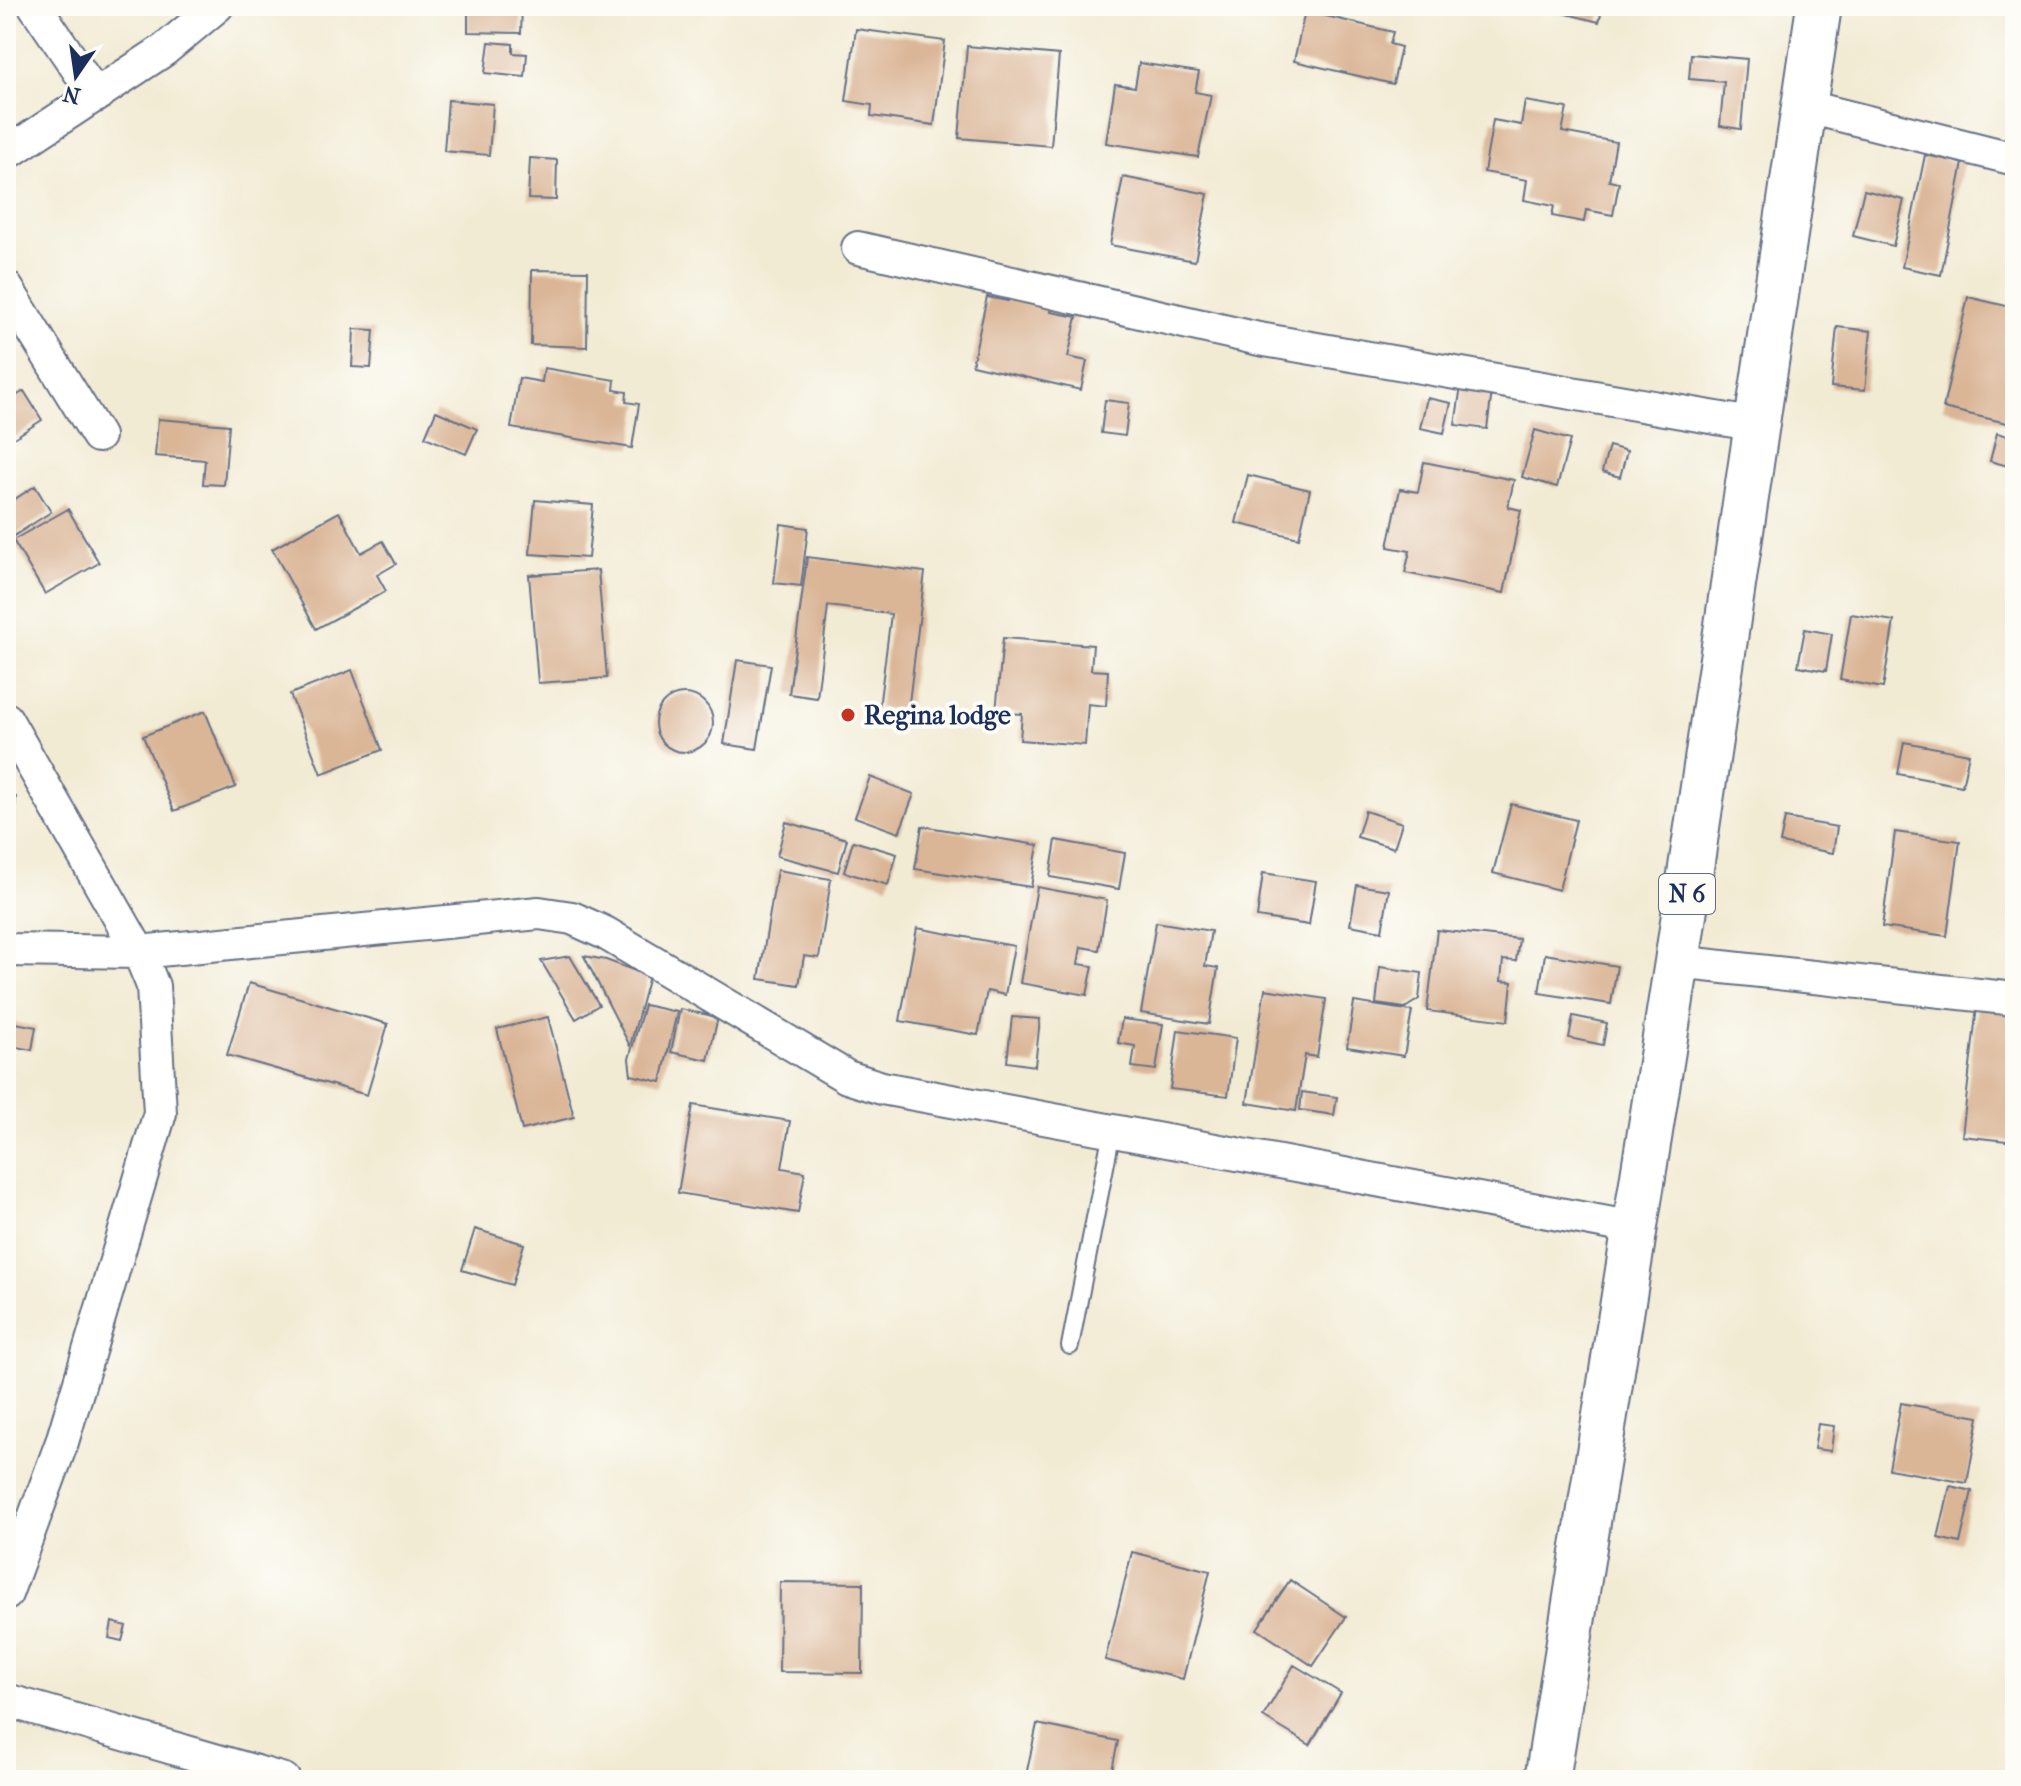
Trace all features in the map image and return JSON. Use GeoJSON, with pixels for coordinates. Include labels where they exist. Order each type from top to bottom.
{"type":"FeatureCollection","features":[{"type":"Feature","properties":{"kind":"main road","name":"N 6"},"geometry":{"type":"LineString","coordinates":[[1547,1780],[1677,962],[1819,6]]}},
{"type":"Feature","properties":{"kind":"street"},"geometry":{"type":"LineString","coordinates":[[35,6],[96,96]]}},
{"type":"Feature","properties":{"kind":"street"},"geometry":{"type":"LineString","coordinates":[[6,154],[164,50],[215,7]]}},
{"type":"Feature","properties":{"kind":"street"},"geometry":{"type":"LineString","coordinates":[[1804,106],[2015,159]]}},
{"type":"Feature","properties":{"kind":"street"},"geometry":{"type":"LineString","coordinates":[[858,248],[1259,339],[1757,425]]}},
{"type":"Feature","properties":{"kind":"street"},"geometry":{"type":"LineString","coordinates":[[6,287],[98,436]]}},
{"type":"Feature","properties":{"kind":"street"},"geometry":{"type":"LineString","coordinates":[[6,719],[139,952],[153,986],[160,1113],[62,1442],[6,1594]]}},
{"type":"Feature","properties":{"kind":"street"},"geometry":{"type":"LineString","coordinates":[[6,950],[139,952],[539,913],[572,918],[605,933],[847,1077],[882,1088],[1634,1228]]}},
{"type":"Feature","properties":{"kind":"street"},"geometry":{"type":"LineString","coordinates":[[1677,962],[2015,999]]}},
{"type":"Feature","properties":{"kind":"street"},"geometry":{"type":"LineString","coordinates":[[6,1700],[284,1780]]}},
{"type":"Feature","properties":{"kind":"lane"},"geometry":{"type":"LineString","coordinates":[[1070,1346],[1112,1131]]}},
{"type":"Feature","properties":{"kind":"building"},"geometry":{"type":"Polygon","coordinates":[[[468,6],[522,6],[521,33],[468,32],[468,6]]]}},
{"type":"Feature","properties":{"kind":"building"},"geometry":{"type":"Polygon","coordinates":[[[1535,6],[1603,6],[1599,22],[1535,6]]]}},
{"type":"Feature","properties":{"kind":"building"},"geometry":{"type":"Polygon","coordinates":[[[1305,11],[1393,32],[1390,44],[1401,47],[1393,84],[1294,61],[1305,11]]]}},
{"type":"Feature","properties":{"kind":"building"},"geometry":{"type":"Polygon","coordinates":[[[856,29],[945,41],[934,125],[871,116],[872,105],[846,101],[856,29]]]}},
{"type":"Feature","properties":{"kind":"building"},"geometry":{"type":"Polygon","coordinates":[[[489,42],[513,44],[513,53],[527,54],[525,77],[485,73],[489,42]]]}},
{"type":"Feature","properties":{"kind":"building"},"geometry":{"type":"Polygon","coordinates":[[[967,46],[1059,55],[1051,146],[959,138],[967,46]]]}},
{"type":"Feature","properties":{"kind":"building"},"geometry":{"type":"Polygon","coordinates":[[[1691,54],[1747,59],[1741,129],[1720,126],[1724,82],[1689,79],[1691,54]]]}},
{"type":"Feature","properties":{"kind":"building"},"geometry":{"type":"Polygon","coordinates":[[[1139,63],[1199,72],[1195,92],[1211,95],[1198,157],[1106,143],[1115,84],[1135,87],[1139,63]]]}},
{"type":"Feature","properties":{"kind":"building"},"geometry":{"type":"Polygon","coordinates":[[[448,100],[493,104],[489,155],[444,151],[448,100]]]}},
{"type":"Feature","properties":{"kind":"building"},"geometry":{"type":"Polygon","coordinates":[[[1525,101],[1567,108],[1562,132],[1616,142],[1609,181],[1619,183],[1613,215],[1586,210],[1584,222],[1552,216],[1554,206],[1524,200],[1527,180],[1484,172],[1493,120],[1521,125],[1525,101]]]}},
{"type":"Feature","properties":{"kind":"building"},"geometry":{"type":"Polygon","coordinates":[[[1925,155],[1963,163],[1941,275],[1902,267],[1925,155]]]}},
{"type":"Feature","properties":{"kind":"building"},"geometry":{"type":"Polygon","coordinates":[[[530,158],[557,160],[556,200],[528,199],[530,158]]]}},
{"type":"Feature","properties":{"kind":"building"},"geometry":{"type":"Polygon","coordinates":[[[1123,177],[1208,194],[1195,261],[1110,245],[1123,177]]]}},
{"type":"Feature","properties":{"kind":"building"},"geometry":{"type":"Polygon","coordinates":[[[1864,190],[1904,200],[1893,246],[1853,236],[1864,190]]]}},
{"type":"Feature","properties":{"kind":"building"},"geometry":{"type":"Polygon","coordinates":[[[532,270],[588,271],[587,347],[531,345],[532,270]]]}},
{"type":"Feature","properties":{"kind":"building"},"geometry":{"type":"Polygon","coordinates":[[[1012,285],[1055,295],[1051,312],[1077,317],[1068,357],[1087,361],[1081,390],[972,365],[987,297],[1008,301],[1012,285]]]}},
{"type":"Feature","properties":{"kind":"building"},"geometry":{"type":"Polygon","coordinates":[[[1968,297],[2015,308],[2015,425],[1943,408],[1968,297]]]}},
{"type":"Feature","properties":{"kind":"building"},"geometry":{"type":"Polygon","coordinates":[[[1837,327],[1871,331],[1865,390],[1831,387],[1837,327]]]}},
{"type":"Feature","properties":{"kind":"building"},"geometry":{"type":"Polygon","coordinates":[[[354,329],[374,330],[371,368],[352,367],[354,329]]]}},
{"type":"Feature","properties":{"kind":"building"},"geometry":{"type":"Polygon","coordinates":[[[544,368],[615,380],[614,390],[627,392],[626,402],[639,404],[632,448],[511,428],[519,378],[542,382],[544,368]]]}},
{"type":"Feature","properties":{"kind":"building"},"geometry":{"type":"Polygon","coordinates":[[[1461,386],[1492,391],[1487,429],[1455,425],[1461,386]]]}},
{"type":"Feature","properties":{"kind":"building"},"geometry":{"type":"Polygon","coordinates":[[[24,391],[42,420],[6,443],[6,402],[24,391]]]}},
{"type":"Feature","properties":{"kind":"building"},"geometry":{"type":"Polygon","coordinates":[[[1427,398],[1451,403],[1444,433],[1420,428],[1427,398]]]}},
{"type":"Feature","properties":{"kind":"building"},"geometry":{"type":"Polygon","coordinates":[[[1105,400],[1129,403],[1125,436],[1101,433],[1105,400]]]}},
{"type":"Feature","properties":{"kind":"building"},"geometry":{"type":"Polygon","coordinates":[[[436,411],[477,429],[466,454],[425,437],[436,411]]]}},
{"type":"Feature","properties":{"kind":"building"},"geometry":{"type":"Polygon","coordinates":[[[158,419],[229,425],[224,485],[203,484],[205,460],[155,456],[158,419]]]}},
{"type":"Feature","properties":{"kind":"building"},"geometry":{"type":"Polygon","coordinates":[[[1535,430],[1570,440],[1557,487],[1522,477],[1535,430]]]}},
{"type":"Feature","properties":{"kind":"building"},"geometry":{"type":"Polygon","coordinates":[[[1997,433],[2015,438],[2015,468],[1990,461],[1997,433]]]}},
{"type":"Feature","properties":{"kind":"building"},"geometry":{"type":"Polygon","coordinates":[[[1609,446],[1627,451],[1620,477],[1602,472],[1609,446]]]}},
{"type":"Feature","properties":{"kind":"building"},"geometry":{"type":"Polygon","coordinates":[[[1424,462],[1514,480],[1508,507],[1521,510],[1504,593],[1405,573],[1410,551],[1388,547],[1400,489],[1418,492],[1424,462]]]}},
{"type":"Feature","properties":{"kind":"building"},"geometry":{"type":"Polygon","coordinates":[[[1248,475],[1310,490],[1299,538],[1236,523],[1248,475]]]}},
{"type":"Feature","properties":{"kind":"building"},"geometry":{"type":"Polygon","coordinates":[[[35,486],[51,512],[6,541],[6,505],[35,486]]]}},
{"type":"Feature","properties":{"kind":"building"},"geometry":{"type":"Polygon","coordinates":[[[535,500],[593,505],[588,558],[530,554],[535,500]]]}},
{"type":"Feature","properties":{"kind":"building"},"geometry":{"type":"Polygon","coordinates":[[[68,509],[99,563],[45,594],[13,540],[68,509]]]}},
{"type":"Feature","properties":{"kind":"building"},"geometry":{"type":"Polygon","coordinates":[[[339,512],[361,553],[383,541],[396,564],[377,575],[386,591],[316,629],[272,549],[339,512]]]}},
{"type":"Feature","properties":{"kind":"building"},"geometry":{"type":"Polygon","coordinates":[[[781,524],[808,528],[801,586],[774,583],[781,524]]]}},
{"type":"Feature","properties":{"kind":"building"},"geometry":{"type":"Polygon","coordinates":[[[807,557],[925,572],[908,711],[879,708],[891,614],[828,606],[817,698],[789,694],[807,557]]]}},
{"type":"Feature","properties":{"kind":"building"},"geometry":{"type":"Polygon","coordinates":[[[598,570],[607,678],[538,683],[529,575],[598,570]]]}},
{"type":"Feature","properties":{"kind":"building"},"geometry":{"type":"Polygon","coordinates":[[[1851,614],[1894,621],[1883,688],[1840,680],[1851,614]]]}},
{"type":"Feature","properties":{"kind":"building"},"geometry":{"type":"Polygon","coordinates":[[[1805,629],[1832,634],[1826,671],[1798,666],[1805,629]]]}},
{"type":"Feature","properties":{"kind":"building"},"geometry":{"type":"Polygon","coordinates":[[[1003,638],[1093,645],[1091,670],[1108,671],[1106,706],[1088,704],[1085,745],[1020,740],[1022,714],[996,712],[1003,638]]]}},
{"type":"Feature","properties":{"kind":"building"},"geometry":{"type":"Polygon","coordinates":[[[737,660],[771,665],[757,749],[724,744],[737,660]]]}},
{"type":"Feature","properties":{"kind":"building"},"geometry":{"type":"Polygon","coordinates":[[[352,670],[382,750],[321,774],[290,694],[352,670]]]}},
{"type":"Feature","properties":{"kind":"building"},"geometry":{"type":"Polygon","coordinates":[[[684,694],[705,702],[713,723],[705,744],[684,752],[663,744],[655,723],[663,702],[684,694]]]}},
{"type":"Feature","properties":{"kind":"building"},"geometry":{"type":"Polygon","coordinates":[[[205,711],[236,787],[174,811],[143,736],[205,711]]]}},
{"type":"Feature","properties":{"kind":"building"},"geometry":{"type":"Polygon","coordinates":[[[1904,742],[1969,754],[1962,786],[1898,774],[1904,742]]]}},
{"type":"Feature","properties":{"kind":"building"},"geometry":{"type":"Polygon","coordinates":[[[870,777],[914,794],[899,833],[855,817],[870,777]]]}},
{"type":"Feature","properties":{"kind":"building"},"geometry":{"type":"Polygon","coordinates":[[[6,796],[16,797],[10,874],[6,874],[6,796]]]}},
{"type":"Feature","properties":{"kind":"building"},"geometry":{"type":"Polygon","coordinates":[[[1511,804],[1576,820],[1559,890],[1493,873],[1511,804]]]}},
{"type":"Feature","properties":{"kind":"building"},"geometry":{"type":"Polygon","coordinates":[[[1365,811],[1402,823],[1394,848],[1357,837],[1365,811]]]}},
{"type":"Feature","properties":{"kind":"building"},"geometry":{"type":"Polygon","coordinates":[[[1785,818],[1837,827],[1833,853],[1780,843],[1785,818]]]}},
{"type":"Feature","properties":{"kind":"building"},"geometry":{"type":"Polygon","coordinates":[[[786,822],[847,839],[838,872],[777,856],[786,822]]]}},
{"type":"Feature","properties":{"kind":"building"},"geometry":{"type":"Polygon","coordinates":[[[922,826],[1038,845],[1031,887],[915,869],[922,826]]]}},
{"type":"Feature","properties":{"kind":"building"},"geometry":{"type":"Polygon","coordinates":[[[1895,832],[1960,841],[1947,936],[1882,927],[1895,832]]]}},
{"type":"Feature","properties":{"kind":"building"},"geometry":{"type":"Polygon","coordinates":[[[1056,840],[1125,853],[1119,889],[1050,877],[1056,840]]]}},
{"type":"Feature","properties":{"kind":"building"},"geometry":{"type":"Polygon","coordinates":[[[853,841],[897,854],[888,885],[844,872],[853,841]]]}},
{"type":"Feature","properties":{"kind":"building"},"geometry":{"type":"Polygon","coordinates":[[[777,870],[831,879],[819,958],[804,956],[799,985],[759,979],[777,870]]]}},
{"type":"Feature","properties":{"kind":"building"},"geometry":{"type":"Polygon","coordinates":[[[1263,873],[1316,881],[1309,925],[1257,917],[1263,873]]]}},
{"type":"Feature","properties":{"kind":"building"},"geometry":{"type":"Polygon","coordinates":[[[1357,885],[1389,890],[1382,931],[1350,925],[1357,885]]]}},
{"type":"Feature","properties":{"kind":"building"},"geometry":{"type":"Polygon","coordinates":[[[1037,887],[1107,900],[1099,950],[1081,947],[1078,964],[1093,966],[1087,995],[1020,983],[1037,887]]]}},
{"type":"Feature","properties":{"kind":"building"},"geometry":{"type":"Polygon","coordinates":[[[1156,922],[1211,931],[1205,966],[1218,968],[1209,1024],[1141,1013],[1156,922]]]}},
{"type":"Feature","properties":{"kind":"building"},"geometry":{"type":"Polygon","coordinates":[[[917,928],[1014,946],[1005,995],[987,991],[978,1035],[900,1021],[917,928]]]}},
{"type":"Feature","properties":{"kind":"building"},"geometry":{"type":"Polygon","coordinates":[[[1437,930],[1519,939],[1516,961],[1503,960],[1501,981],[1512,982],[1508,1021],[1427,1011],[1437,930]]]}},
{"type":"Feature","properties":{"kind":"building"},"geometry":{"type":"Polygon","coordinates":[[[1545,954],[1617,966],[1611,1004],[1539,993],[1545,954]]]}},
{"type":"Feature","properties":{"kind":"building"},"geometry":{"type":"Polygon","coordinates":[[[570,956],[599,1005],[576,1019],[541,961],[570,956]]]}},
{"type":"Feature","properties":{"kind":"building"},"geometry":{"type":"Polygon","coordinates":[[[584,956],[606,960],[649,976],[630,1046],[584,956]]]}},
{"type":"Feature","properties":{"kind":"building"},"geometry":{"type":"Polygon","coordinates":[[[1380,967],[1422,973],[1419,999],[1405,1008],[1376,1004],[1380,967]]]}},
{"type":"Feature","properties":{"kind":"building"},"geometry":{"type":"Polygon","coordinates":[[[249,983],[388,1024],[367,1095],[227,1055],[249,983]]]}},
{"type":"Feature","properties":{"kind":"building"},"geometry":{"type":"Polygon","coordinates":[[[1265,989],[1326,999],[1317,1057],[1305,1055],[1296,1111],[1247,1103],[1265,989]]]}},
{"type":"Feature","properties":{"kind":"building"},"geometry":{"type":"Polygon","coordinates":[[[1354,1002],[1412,1011],[1404,1056],[1347,1047],[1354,1002]]]}},
{"type":"Feature","properties":{"kind":"building"},"geometry":{"type":"Polygon","coordinates":[[[644,1005],[677,1012],[661,1082],[631,1075],[629,1059],[644,1005]]]}},
{"type":"Feature","properties":{"kind":"building"},"geometry":{"type":"Polygon","coordinates":[[[1977,1006],[2015,1010],[2015,1142],[1962,1136],[1977,1006]]]}},
{"type":"Feature","properties":{"kind":"building"},"geometry":{"type":"Polygon","coordinates":[[[680,1009],[718,1017],[708,1060],[671,1052],[680,1009]]]}},
{"type":"Feature","properties":{"kind":"building"},"geometry":{"type":"Polygon","coordinates":[[[1573,1016],[1607,1023],[1603,1045],[1569,1038],[1573,1016]]]}},
{"type":"Feature","properties":{"kind":"building"},"geometry":{"type":"Polygon","coordinates":[[[548,1017],[574,1117],[522,1130],[497,1029],[548,1017]]]}},
{"type":"Feature","properties":{"kind":"building"},"geometry":{"type":"Polygon","coordinates":[[[1012,1017],[1040,1019],[1035,1066],[1007,1062],[1012,1017]]]}},
{"type":"Feature","properties":{"kind":"building"},"geometry":{"type":"Polygon","coordinates":[[[1122,1019],[1163,1024],[1156,1070],[1132,1067],[1135,1046],[1118,1043],[1122,1019]]]}},
{"type":"Feature","properties":{"kind":"building"},"geometry":{"type":"Polygon","coordinates":[[[6,1021],[36,1027],[32,1050],[6,1045],[6,1021]]]}},
{"type":"Feature","properties":{"kind":"building"},"geometry":{"type":"Polygon","coordinates":[[[1178,1030],[1236,1038],[1228,1096],[1170,1089],[1178,1030]]]}},
{"type":"Feature","properties":{"kind":"building"},"geometry":{"type":"Polygon","coordinates":[[[1302,1092],[1337,1097],[1334,1115],[1300,1110],[1302,1092]]]}},
{"type":"Feature","properties":{"kind":"building"},"geometry":{"type":"Polygon","coordinates":[[[693,1105],[790,1121],[782,1168],[805,1172],[798,1213],[678,1193],[693,1105]]]}},
{"type":"Feature","properties":{"kind":"building"},"geometry":{"type":"Polygon","coordinates":[[[475,1229],[524,1244],[512,1285],[462,1270],[475,1229]]]}},
{"type":"Feature","properties":{"kind":"building"},"geometry":{"type":"Polygon","coordinates":[[[1901,1403],[1979,1417],[1967,1483],[1889,1469],[1901,1403]]]}},
{"type":"Feature","properties":{"kind":"building"},"geometry":{"type":"Polygon","coordinates":[[[1818,1424],[1834,1426],[1831,1451],[1814,1449],[1818,1424]]]}},
{"type":"Feature","properties":{"kind":"building"},"geometry":{"type":"Polygon","coordinates":[[[1950,1486],[1972,1491],[1960,1543],[1938,1538],[1950,1486]]]}},
{"type":"Feature","properties":{"kind":"building"},"geometry":{"type":"Polygon","coordinates":[[[1132,1552],[1210,1571],[1183,1679],[1105,1660],[1132,1552]]]}},
{"type":"Feature","properties":{"kind":"building"},"geometry":{"type":"Polygon","coordinates":[[[1290,1580],[1346,1617],[1313,1666],[1257,1629],[1290,1580]]]}},
{"type":"Feature","properties":{"kind":"building"},"geometry":{"type":"Polygon","coordinates":[[[780,1582],[863,1583],[862,1673],[779,1672],[780,1582]]]}},
{"type":"Feature","properties":{"kind":"building"},"geometry":{"type":"Polygon","coordinates":[[[112,1622],[126,1626],[122,1641],[109,1638],[112,1622]]]}},
{"type":"Feature","properties":{"kind":"building"},"geometry":{"type":"Polygon","coordinates":[[[1294,1665],[1341,1693],[1310,1745],[1263,1717],[1294,1665]]]}},
{"type":"Feature","properties":{"kind":"building"},"geometry":{"type":"Polygon","coordinates":[[[1037,1724],[1118,1741],[1110,1780],[1025,1780],[1037,1724]]]}},
{"type":"Feature","properties":{"kind":"place","name":"Regina lodge"},"geometry":{"type":"Point","coordinates":[848,715]}}]}
